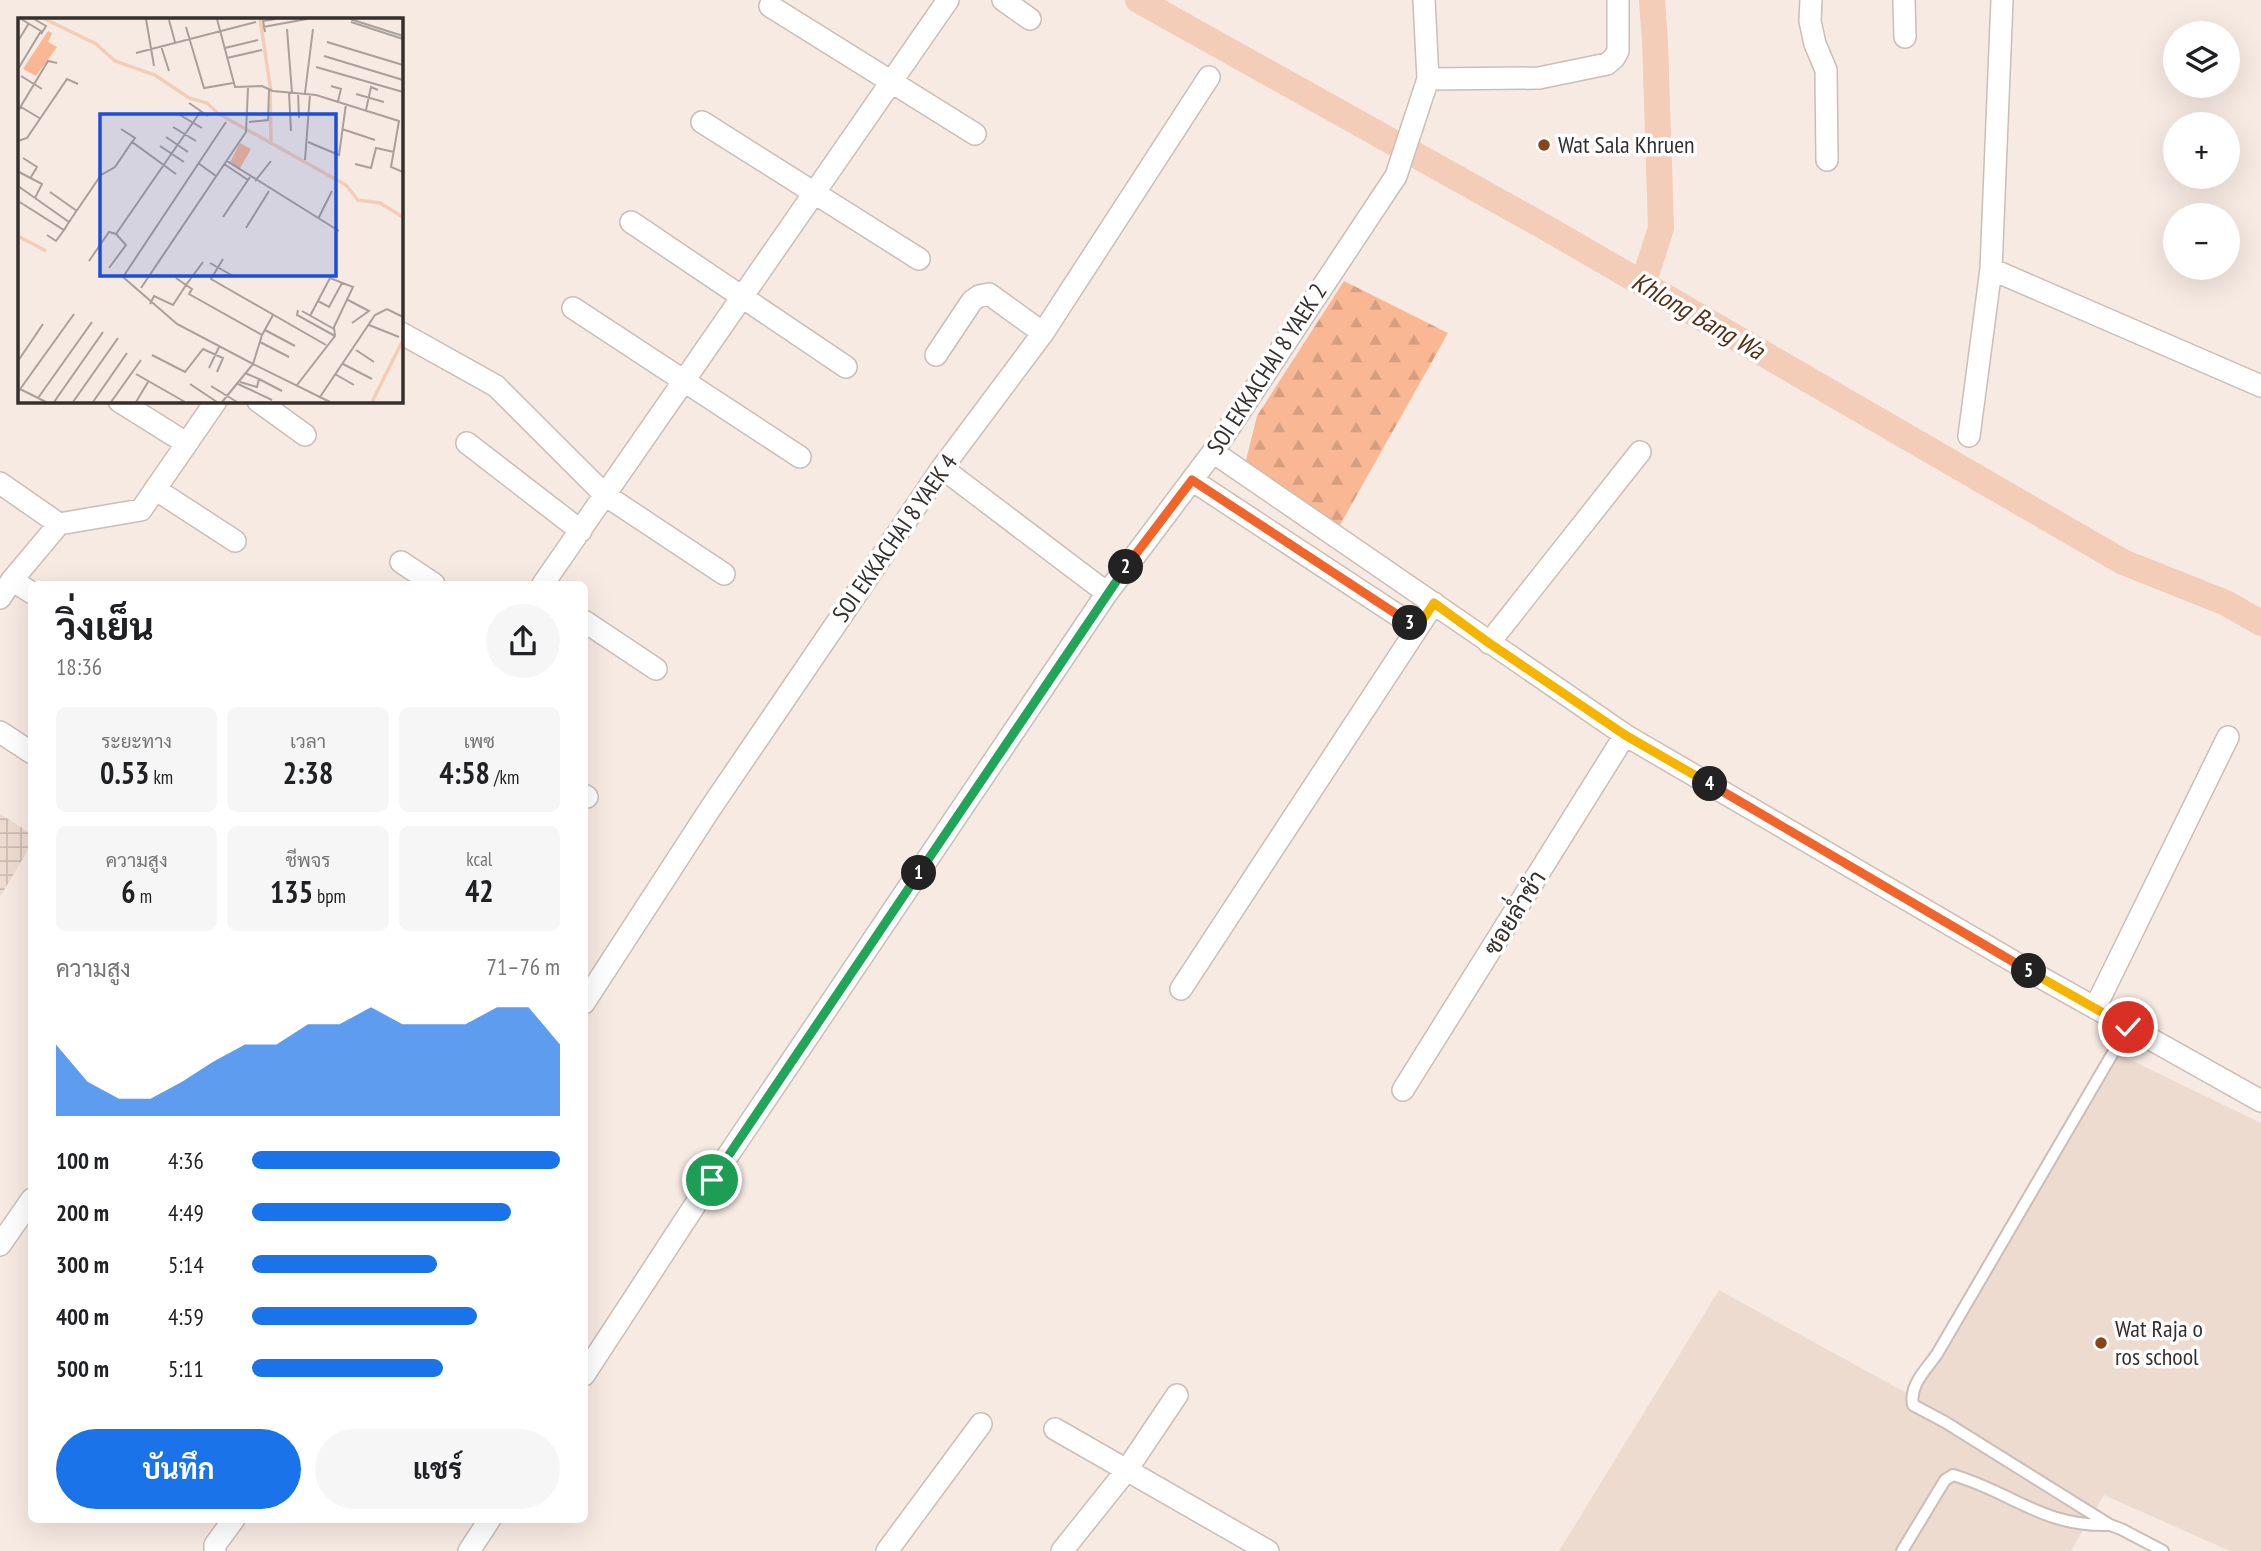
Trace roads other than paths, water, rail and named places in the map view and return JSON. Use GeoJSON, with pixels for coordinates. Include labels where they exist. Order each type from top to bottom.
{"type":"FeatureCollection","features":[{"type":"Feature","properties":{"kind":"street"},"geometry":{"type":"LineString","coordinates":[[545,581],[948,0]]}},
{"type":"Feature","properties":{"kind":"street"},"geometry":{"type":"LineString","coordinates":[[1003,0],[1030,19]]}},
{"type":"Feature","properties":{"kind":"street"},"geometry":{"type":"LineString","coordinates":[[1424,0],[1428,79],[1539,78],[1607,64],[1618,51],[1618,0]]}},
{"type":"Feature","properties":{"kind":"street"},"geometry":{"type":"LineString","coordinates":[[1811,0],[1810,22],[1815,44],[1826,70],[1827,160]]}},
{"type":"Feature","properties":{"kind":"street"},"geometry":{"type":"LineString","coordinates":[[1904,0],[1905,37]]}},
{"type":"Feature","properties":{"kind":"street"},"geometry":{"type":"LineString","coordinates":[[1969,436],[1991,269],[2002,0]]}},
{"type":"Feature","properties":{"kind":"street"},"geometry":{"type":"LineString","coordinates":[[770,6],[975,134]]}},
{"type":"Feature","properties":{"kind":"street","name":"SOI EKKACHAI 8 YAEK 4"},"geometry":{"type":"LineString","coordinates":[[588,997],[710,809],[942,468],[1043,334],[1209,77]]}},
{"type":"Feature","properties":{"kind":"street","name":"SOI EKKACHAI 8 YAEK 2"},"geometry":{"type":"LineString","coordinates":[[588,1369],[1107,593],[1213,452],[1396,176],[1428,79]]}},
{"type":"Feature","properties":{"kind":"street"},"geometry":{"type":"LineString","coordinates":[[702,122],[919,260]]}},
{"type":"Feature","properties":{"kind":"street"},"geometry":{"type":"LineString","coordinates":[[631,222],[846,367]]}},
{"type":"Feature","properties":{"kind":"street"},"geometry":{"type":"LineString","coordinates":[[1991,269],[2261,386]]}},
{"type":"Feature","properties":{"kind":"street"},"geometry":{"type":"LineString","coordinates":[[936,355],[972,301],[989,294],[1043,334]]}},
{"type":"Feature","properties":{"kind":"street"},"geometry":{"type":"LineString","coordinates":[[572,308],[800,457]]}},
{"type":"Feature","properties":{"kind":"street"},"geometry":{"type":"LineString","coordinates":[[402,334],[496,386],[605,495],[724,574]]}},
{"type":"Feature","properties":{"kind":"street"},"geometry":{"type":"LineString","coordinates":[[121,402],[186,443]]}},
{"type":"Feature","properties":{"kind":"street"},"geometry":{"type":"LineString","coordinates":[[0,598],[59,524],[141,510],[215,402]]}},
{"type":"Feature","properties":{"kind":"street"},"geometry":{"type":"LineString","coordinates":[[259,402],[305,435]]}},
{"type":"Feature","properties":{"kind":"street"},"geometry":{"type":"LineString","coordinates":[[467,443],[580,531]]}},
{"type":"Feature","properties":{"kind":"street"},"geometry":{"type":"LineString","coordinates":[[1213,452],[1625,735],[2128,1027],[2261,1101]]}},
{"type":"Feature","properties":{"kind":"street"},"geometry":{"type":"LineString","coordinates":[[1489,643],[1640,452]]}},
{"type":"Feature","properties":{"kind":"street"},"geometry":{"type":"LineString","coordinates":[[942,468],[1107,593]]}},
{"type":"Feature","properties":{"kind":"street"},"geometry":{"type":"LineString","coordinates":[[1192,480],[1417,628]]}},
{"type":"Feature","properties":{"kind":"street"},"geometry":{"type":"LineString","coordinates":[[0,483],[59,524]]}},
{"type":"Feature","properties":{"kind":"street"},"geometry":{"type":"LineString","coordinates":[[155,489],[235,541]]}},
{"type":"Feature","properties":{"kind":"street"},"geometry":{"type":"LineString","coordinates":[[401,562],[430,581]]}},
{"type":"Feature","properties":{"kind":"street"},"geometry":{"type":"LineString","coordinates":[[12,580],[28,590]]}},
{"type":"Feature","properties":{"kind":"street"},"geometry":{"type":"LineString","coordinates":[[1181,989],[1434,603]]}},
{"type":"Feature","properties":{"kind":"street"},"geometry":{"type":"LineString","coordinates":[[588,624],[656,669]]}},
{"type":"Feature","properties":{"kind":"street"},"geometry":{"type":"LineString","coordinates":[[0,732],[28,750]]}},
{"type":"Feature","properties":{"kind":"street","name":"ซอยล่ำชำ"},"geometry":{"type":"LineString","coordinates":[[1403,1090],[1625,735]]}},
{"type":"Feature","properties":{"kind":"street"},"geometry":{"type":"LineString","coordinates":[[2095,1008],[2228,737]]}},
{"type":"Feature","properties":{"kind":"street"},"geometry":{"type":"LineString","coordinates":[[0,1245],[28,1205]]}},
{"type":"Feature","properties":{"kind":"street"},"geometry":{"type":"LineString","coordinates":[[1062,1551],[1126,1471],[1177,1395]]}},
{"type":"Feature","properties":{"kind":"street"},"geometry":{"type":"LineString","coordinates":[[887,1551],[981,1424]]}},
{"type":"Feature","properties":{"kind":"street"},"geometry":{"type":"LineString","coordinates":[[1055,1429],[1268,1551]]}},
{"type":"Feature","properties":{"kind":"street"},"geometry":{"type":"LineString","coordinates":[[215,1551],[215,1545],[231,1523]]}},
{"type":"Feature","properties":{"kind":"street"},"geometry":{"type":"LineString","coordinates":[[469,1551],[487,1523]]}},
{"type":"Feature","properties":{"kind":"lane"},"geometry":{"type":"LineString","coordinates":[[2128,1027],[1944,1342],[1910,1395],[1913,1405],[1945,1422],[2110,1525],[2163,1551]]}},
{"type":"Feature","properties":{"kind":"lane"},"geometry":{"type":"LineString","coordinates":[[1902,1551],[1945,1480],[1953,1475],[2027,1509],[2062,1521],[2078,1525],[2110,1525]]}},
{"type":"Feature","properties":{"kind":"waterway","name":"Khlong Bang Wa"},"geometry":{"type":"LineString","coordinates":[[1138,0],[1543,226],[2123,562],[2226,603],[2261,623]]}},
{"type":"Feature","properties":{"kind":"waterway"},"geometry":{"type":"LineString","coordinates":[[1643,284],[1661,228],[1652,0]]}},
{"type":"Feature","properties":{"kind":"place","name":"Wat Sala Khruen"},"geometry":{"type":"Point","coordinates":[1544,145]}},
{"type":"Feature","properties":{"kind":"place","name":"Wat Raja o ros school"},"geometry":{"type":"Point","coordinates":[2101,1343]}}]}
